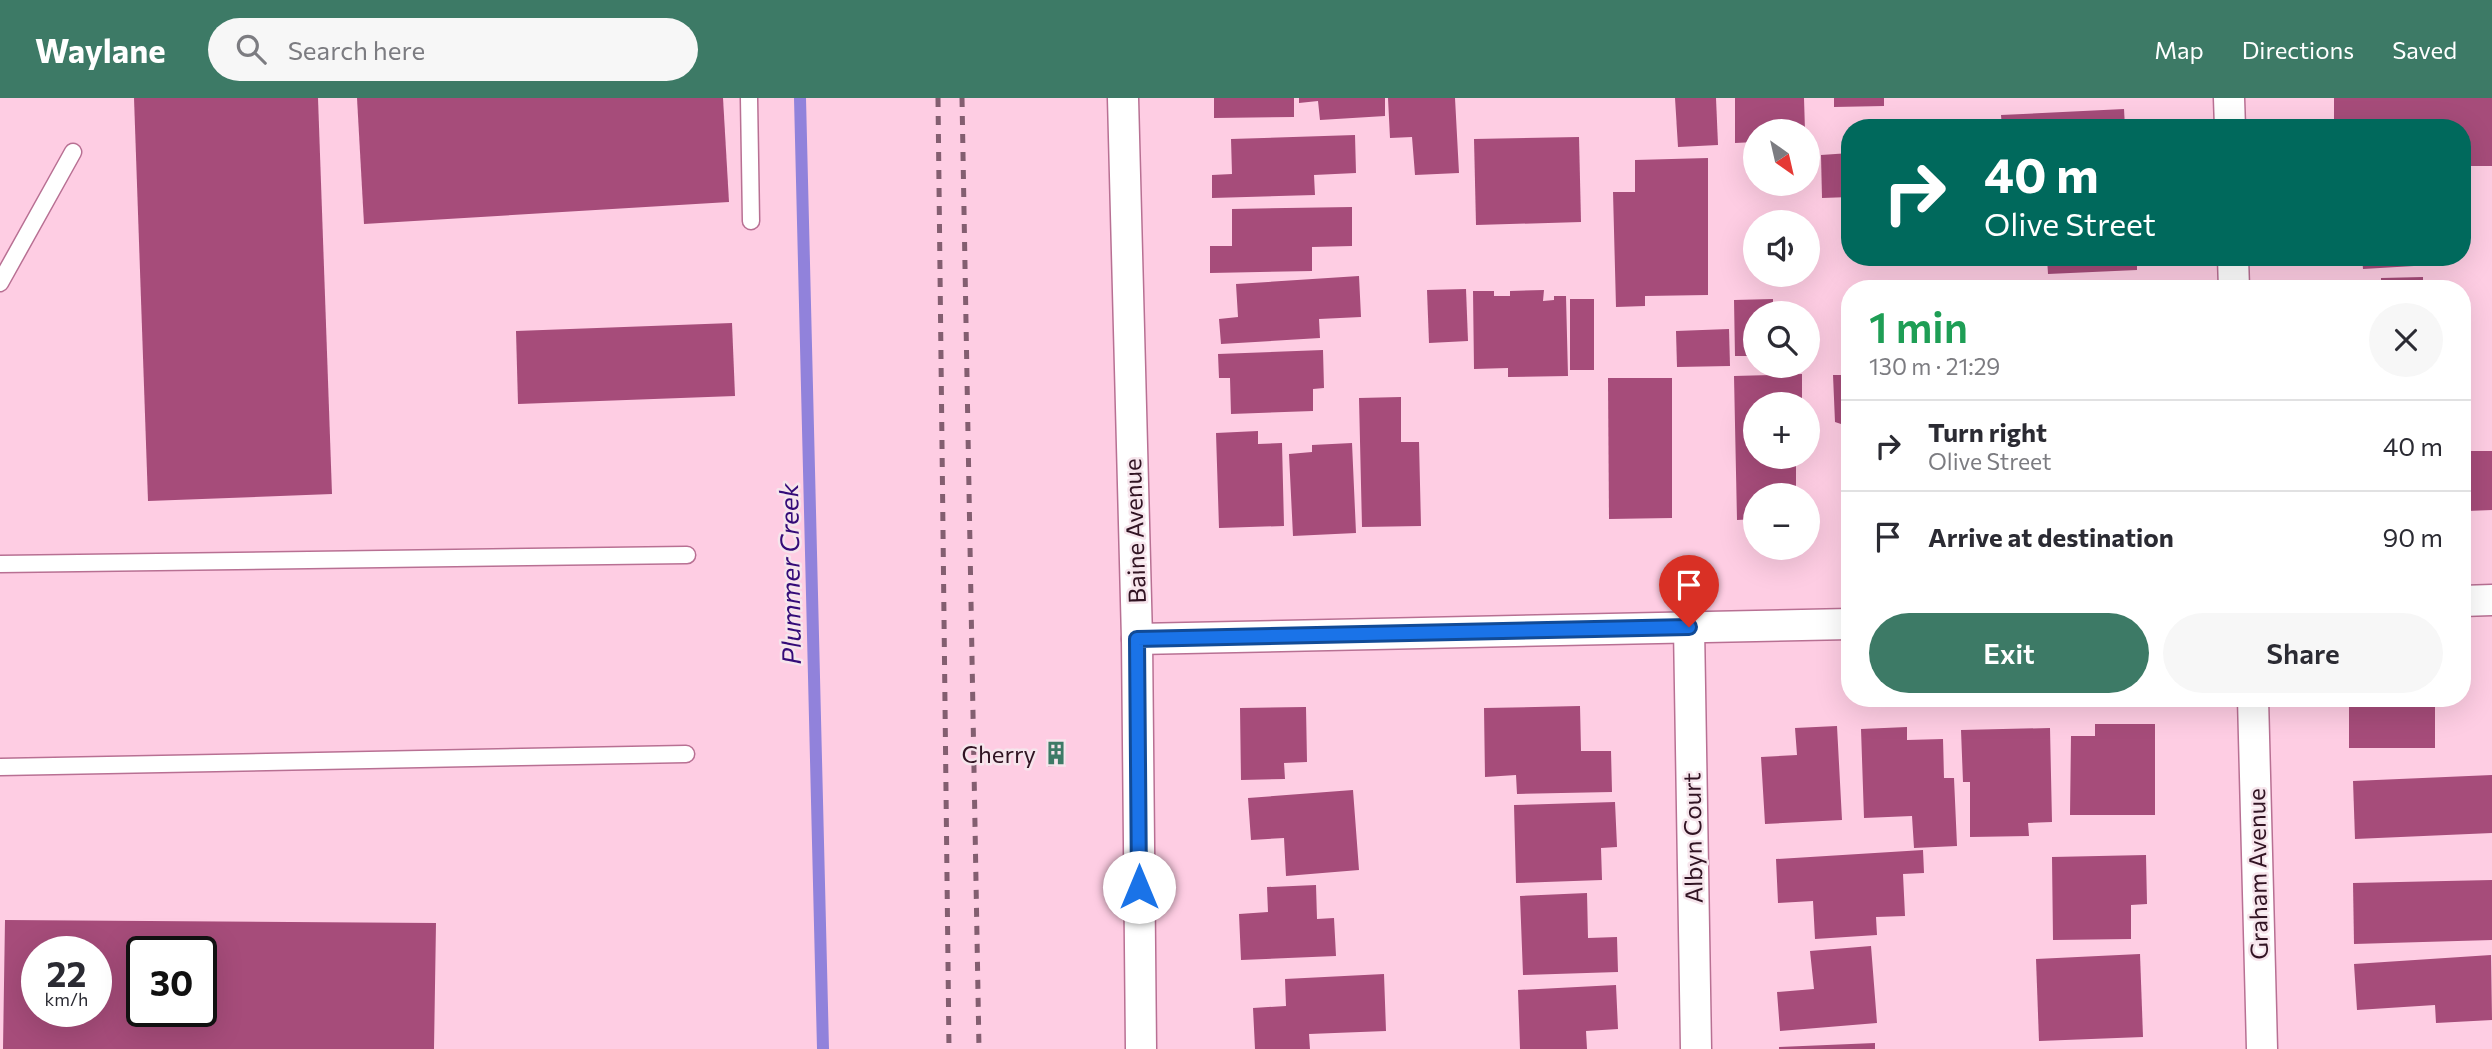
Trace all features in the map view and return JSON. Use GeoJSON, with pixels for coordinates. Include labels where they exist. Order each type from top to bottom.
{"type":"FeatureCollection","features":[{"type":"Feature","properties":{"kind":"street","name":"Baine Avenue"},"geometry":{"type":"LineString","coordinates":[[1123,98],[1137,639],[1141,1049]]}},
{"type":"Feature","properties":{"kind":"street"},"geometry":{"type":"LineString","coordinates":[[2229,98],[2230,119]]}},
{"type":"Feature","properties":{"kind":"street"},"geometry":{"type":"LineString","coordinates":[[2471,601],[2492,600]]}},
{"type":"Feature","properties":{"kind":"street"},"geometry":{"type":"LineString","coordinates":[[1137,639],[1841,624]]}},
{"type":"Feature","properties":{"kind":"street","name":"Albyn Court"},"geometry":{"type":"LineString","coordinates":[[1689,627],[1696,1049]]}},
{"type":"Feature","properties":{"kind":"street","name":"Graham Avenue"},"geometry":{"type":"LineString","coordinates":[[2253,707],[2262,1049]]}},
{"type":"Feature","properties":{"kind":"lane"},"geometry":{"type":"LineString","coordinates":[[749,98],[751,221]]}},
{"type":"Feature","properties":{"kind":"lane"},"geometry":{"type":"LineString","coordinates":[[0,283],[73,152]]}},
{"type":"Feature","properties":{"kind":"lane"},"geometry":{"type":"LineString","coordinates":[[0,565],[687,555]]}},
{"type":"Feature","properties":{"kind":"lane"},"geometry":{"type":"LineString","coordinates":[[0,767],[686,754]]}},
{"type":"Feature","properties":{"kind":"building"},"geometry":{"type":"Polygon","coordinates":[[[134,98],[318,98],[332,494],[148,501],[134,98]]]}},
{"type":"Feature","properties":{"kind":"building"},"geometry":{"type":"Polygon","coordinates":[[[357,98],[723,98],[729,202],[364,224],[357,98]]]}},
{"type":"Feature","properties":{"kind":"building"},"geometry":{"type":"Polygon","coordinates":[[[1214,98],[1294,98],[1294,117],[1214,118],[1214,98]]]}},
{"type":"Feature","properties":{"kind":"building"},"geometry":{"type":"Polygon","coordinates":[[[1299,98],[1385,98],[1385,116],[1320,120],[1318,101],[1299,103],[1299,98]]]}},
{"type":"Feature","properties":{"kind":"building"},"geometry":{"type":"Polygon","coordinates":[[[1388,98],[1455,98],[1459,173],[1415,175],[1412,137],[1390,138],[1388,98]]]}},
{"type":"Feature","properties":{"kind":"building"},"geometry":{"type":"Polygon","coordinates":[[[1675,98],[1716,98],[1718,145],[1678,147],[1675,98]]]}},
{"type":"Feature","properties":{"kind":"building"},"geometry":{"type":"Polygon","coordinates":[[[1735,98],[1804,98],[1805,119],[1743,119],[1743,143],[1735,143],[1735,98]]]}},
{"type":"Feature","properties":{"kind":"building"},"geometry":{"type":"Polygon","coordinates":[[[1834,98],[1884,98],[1884,106],[1834,107],[1834,98]]]}},
{"type":"Feature","properties":{"kind":"building"},"geometry":{"type":"Polygon","coordinates":[[[2334,98],[2492,98],[2492,166],[2471,166],[2471,119],[2334,119],[2334,98]]]}},
{"type":"Feature","properties":{"kind":"building"},"geometry":{"type":"Polygon","coordinates":[[[2124,109],[2125,119],[2001,119],[2001,115],[2124,109]]]}},
{"type":"Feature","properties":{"kind":"building"},"geometry":{"type":"Polygon","coordinates":[[[1355,135],[1356,173],[1314,175],[1315,195],[1212,198],[1212,175],[1232,174],[1231,139],[1355,135]]]}},
{"type":"Feature","properties":{"kind":"building"},"geometry":{"type":"Polygon","coordinates":[[[1579,137],[1581,222],[1476,225],[1474,139],[1579,137]]]}},
{"type":"Feature","properties":{"kind":"building"},"geometry":{"type":"Polygon","coordinates":[[[1841,154],[1841,197],[1822,198],[1821,155],[1841,154]]]}},
{"type":"Feature","properties":{"kind":"building"},"geometry":{"type":"Polygon","coordinates":[[[1708,158],[1708,295],[1645,296],[1645,306],[1616,307],[1613,192],[1635,192],[1635,160],[1708,158]]]}},
{"type":"Feature","properties":{"kind":"building"},"geometry":{"type":"Polygon","coordinates":[[[1352,207],[1352,246],[1312,247],[1312,271],[1210,273],[1210,246],[1232,246],[1232,209],[1352,207]]]}},
{"type":"Feature","properties":{"kind":"building"},"geometry":{"type":"Polygon","coordinates":[[[2048,266],[2137,266],[2137,270],[2048,274],[2048,266]]]}},
{"type":"Feature","properties":{"kind":"building"},"geometry":{"type":"Polygon","coordinates":[[[2363,266],[2414,266],[2363,269],[2363,266]]]}},
{"type":"Feature","properties":{"kind":"building"},"geometry":{"type":"Polygon","coordinates":[[[1359,276],[1361,317],[1319,319],[1320,338],[1221,344],[1219,319],[1238,317],[1236,284],[1359,276]]]}},
{"type":"Feature","properties":{"kind":"building"},"geometry":{"type":"Polygon","coordinates":[[[2423,277],[2423,280],[2381,280],[2423,277]]]}},
{"type":"Feature","properties":{"kind":"building"},"geometry":{"type":"Polygon","coordinates":[[[1466,289],[1468,341],[1429,343],[1427,290],[1466,289]]]}},
{"type":"Feature","properties":{"kind":"building"},"geometry":{"type":"Polygon","coordinates":[[[1544,290],[1543,301],[1554,300],[1554,296],[1566,296],[1568,376],[1508,377],[1508,368],[1474,369],[1473,291],[1494,291],[1494,296],[1510,296],[1510,291],[1544,290]]]}},
{"type":"Feature","properties":{"kind":"building"},"geometry":{"type":"Polygon","coordinates":[[[1570,299],[1594,299],[1594,370],[1570,370],[1570,299]]]}},
{"type":"Feature","properties":{"kind":"building"},"geometry":{"type":"Polygon","coordinates":[[[1773,299],[1743,301],[1743,356],[1735,356],[1734,300],[1773,299]]]}},
{"type":"Feature","properties":{"kind":"building"},"geometry":{"type":"Polygon","coordinates":[[[732,323],[735,396],[518,404],[516,331],[732,323]]]}},
{"type":"Feature","properties":{"kind":"building"},"geometry":{"type":"Polygon","coordinates":[[[1729,329],[1730,366],[1677,367],[1676,331],[1729,329]]]}},
{"type":"Feature","properties":{"kind":"building"},"geometry":{"type":"Polygon","coordinates":[[[1323,350],[1324,388],[1313,389],[1313,411],[1231,414],[1230,378],[1219,378],[1218,354],[1323,350]]]}},
{"type":"Feature","properties":{"kind":"building"},"geometry":{"type":"Polygon","coordinates":[[[1833,375],[1841,375],[1841,424],[1835,422],[1833,375]]]}},
{"type":"Feature","properties":{"kind":"building"},"geometry":{"type":"Polygon","coordinates":[[[1734,376],[1802,378],[1802,392],[1743,392],[1743,469],[1796,469],[1796,483],[1743,483],[1743,520],[1737,520],[1734,376]]]}},
{"type":"Feature","properties":{"kind":"building"},"geometry":{"type":"Polygon","coordinates":[[[1608,378],[1672,378],[1672,518],[1609,519],[1608,378]]]}},
{"type":"Feature","properties":{"kind":"building"},"geometry":{"type":"Polygon","coordinates":[[[1401,397],[1401,442],[1419,442],[1421,526],[1362,527],[1359,398],[1401,397]]]}},
{"type":"Feature","properties":{"kind":"building"},"geometry":{"type":"Polygon","coordinates":[[[1258,431],[1258,444],[1282,443],[1284,526],[1219,528],[1216,433],[1258,431]]]}},
{"type":"Feature","properties":{"kind":"building"},"geometry":{"type":"Polygon","coordinates":[[[1352,443],[1356,533],[1293,536],[1289,454],[1312,452],[1312,445],[1352,443]]]}},
{"type":"Feature","properties":{"kind":"building"},"geometry":{"type":"Polygon","coordinates":[[[2471,451],[2492,451],[2492,510],[2471,511],[2471,451]]]}},
{"type":"Feature","properties":{"kind":"building"},"geometry":{"type":"Polygon","coordinates":[[[1580,706],[1581,751],[1611,751],[1612,792],[1517,794],[1516,775],[1485,777],[1484,708],[1580,706]]]}},
{"type":"Feature","properties":{"kind":"building"},"geometry":{"type":"Polygon","coordinates":[[[1306,707],[1307,762],[1284,763],[1285,779],[1241,780],[1240,708],[1306,707]]]}},
{"type":"Feature","properties":{"kind":"building"},"geometry":{"type":"Polygon","coordinates":[[[2349,707],[2435,707],[2435,748],[2349,748],[2349,707]]]}},
{"type":"Feature","properties":{"kind":"building"},"geometry":{"type":"Polygon","coordinates":[[[2095,724],[2155,724],[2155,815],[2070,815],[2071,736],[2095,736],[2095,724]]]}},
{"type":"Feature","properties":{"kind":"building"},"geometry":{"type":"Polygon","coordinates":[[[1837,726],[1842,820],[1765,824],[1761,757],[1797,755],[1795,728],[1837,726]]]}},
{"type":"Feature","properties":{"kind":"building"},"geometry":{"type":"Polygon","coordinates":[[[1907,727],[1907,740],[1943,739],[1944,778],[1954,778],[1957,846],[1914,848],[1912,816],[1864,818],[1861,729],[1907,727]]]}},
{"type":"Feature","properties":{"kind":"building"},"geometry":{"type":"Polygon","coordinates":[[[2050,728],[2052,822],[2028,823],[2029,836],[1970,837],[1970,782],[1963,782],[1961,730],[2050,728]]]}},
{"type":"Feature","properties":{"kind":"building","name":"Cherry"},"geometry":{"type":"Polygon","coordinates":[[[1065,740],[1066,765],[1048,767],[1046,741],[1065,740]]]}},
{"type":"Feature","properties":{"kind":"building"},"geometry":{"type":"Polygon","coordinates":[[[2492,775],[2492,833],[2355,839],[2353,781],[2492,775]]]}},
{"type":"Feature","properties":{"kind":"building"},"geometry":{"type":"Polygon","coordinates":[[[1353,790],[1359,870],[1286,876],[1284,838],[1251,840],[1248,798],[1353,790]]]}},
{"type":"Feature","properties":{"kind":"building"},"geometry":{"type":"Polygon","coordinates":[[[1615,802],[1617,847],[1601,848],[1602,880],[1516,883],[1514,805],[1615,802]]]}},
{"type":"Feature","properties":{"kind":"building"},"geometry":{"type":"Polygon","coordinates":[[[1923,850],[1924,873],[1903,874],[1905,916],[1876,917],[1877,935],[1815,939],[1813,901],[1778,903],[1776,859],[1923,850]]]}},
{"type":"Feature","properties":{"kind":"building"},"geometry":{"type":"Polygon","coordinates":[[[2146,855],[2147,904],[2131,905],[2131,939],[2053,940],[2052,857],[2146,855]]]}},
{"type":"Feature","properties":{"kind":"building"},"geometry":{"type":"Polygon","coordinates":[[[2492,880],[2492,940],[2354,944],[2353,883],[2492,880]]]}},
{"type":"Feature","properties":{"kind":"building"},"geometry":{"type":"Polygon","coordinates":[[[1316,885],[1317,919],[1334,918],[1336,956],[1241,960],[1239,914],[1268,912],[1267,887],[1316,885]]]}},
{"type":"Feature","properties":{"kind":"building"},"geometry":{"type":"Polygon","coordinates":[[[1587,893],[1588,938],[1617,937],[1618,972],[1523,975],[1520,896],[1587,893]]]}},
{"type":"Feature","properties":{"kind":"building"},"geometry":{"type":"Polygon","coordinates":[[[5,920],[436,923],[434,1049],[3,1049],[5,920]]]}},
{"type":"Feature","properties":{"kind":"building"},"geometry":{"type":"Polygon","coordinates":[[[1871,946],[1877,1023],[1780,1031],[1777,992],[1814,989],[1810,951],[1871,946]]]}},
{"type":"Feature","properties":{"kind":"building"},"geometry":{"type":"Polygon","coordinates":[[[2140,954],[2143,1037],[2039,1041],[2036,959],[2140,954]]]}},
{"type":"Feature","properties":{"kind":"building"},"geometry":{"type":"Polygon","coordinates":[[[2491,955],[2492,1020],[2436,1023],[2435,1005],[2357,1010],[2354,964],[2491,955]]]}},
{"type":"Feature","properties":{"kind":"building"},"geometry":{"type":"Polygon","coordinates":[[[1384,974],[1386,1031],[1309,1034],[1310,1049],[1255,1049],[1253,1008],[1286,1006],[1285,979],[1384,974]]]}},
{"type":"Feature","properties":{"kind":"building"},"geometry":{"type":"Polygon","coordinates":[[[1616,985],[1618,1029],[1586,1031],[1587,1049],[1520,1049],[1518,990],[1616,985]]]}},
{"type":"Feature","properties":{"kind":"building"},"geometry":{"type":"Polygon","coordinates":[[[1875,1043],[1875,1049],[1779,1049],[1779,1047],[1875,1043]]]}},
{"type":"Feature","properties":{"kind":"waterway","name":"Plummer Creek"},"geometry":{"type":"LineString","coordinates":[[800,98],[823,1049]]}},
{"type":"Feature","properties":{"kind":"railway"},"geometry":{"type":"LineString","coordinates":[[938,98],[949,1049]]}},
{"type":"Feature","properties":{"kind":"railway"},"geometry":{"type":"LineString","coordinates":[[962,98],[979,1049]]}},
{"type":"Feature","properties":{"kind":"place","name":"Cherry"},"geometry":{"type":"Point","coordinates":[1056,753]}},
{"type":"Feature","properties":{"kind":"route"},"geometry":{"type":"LineString","coordinates":[[1139,887],[1137,639],[1689,627]]}}]}
